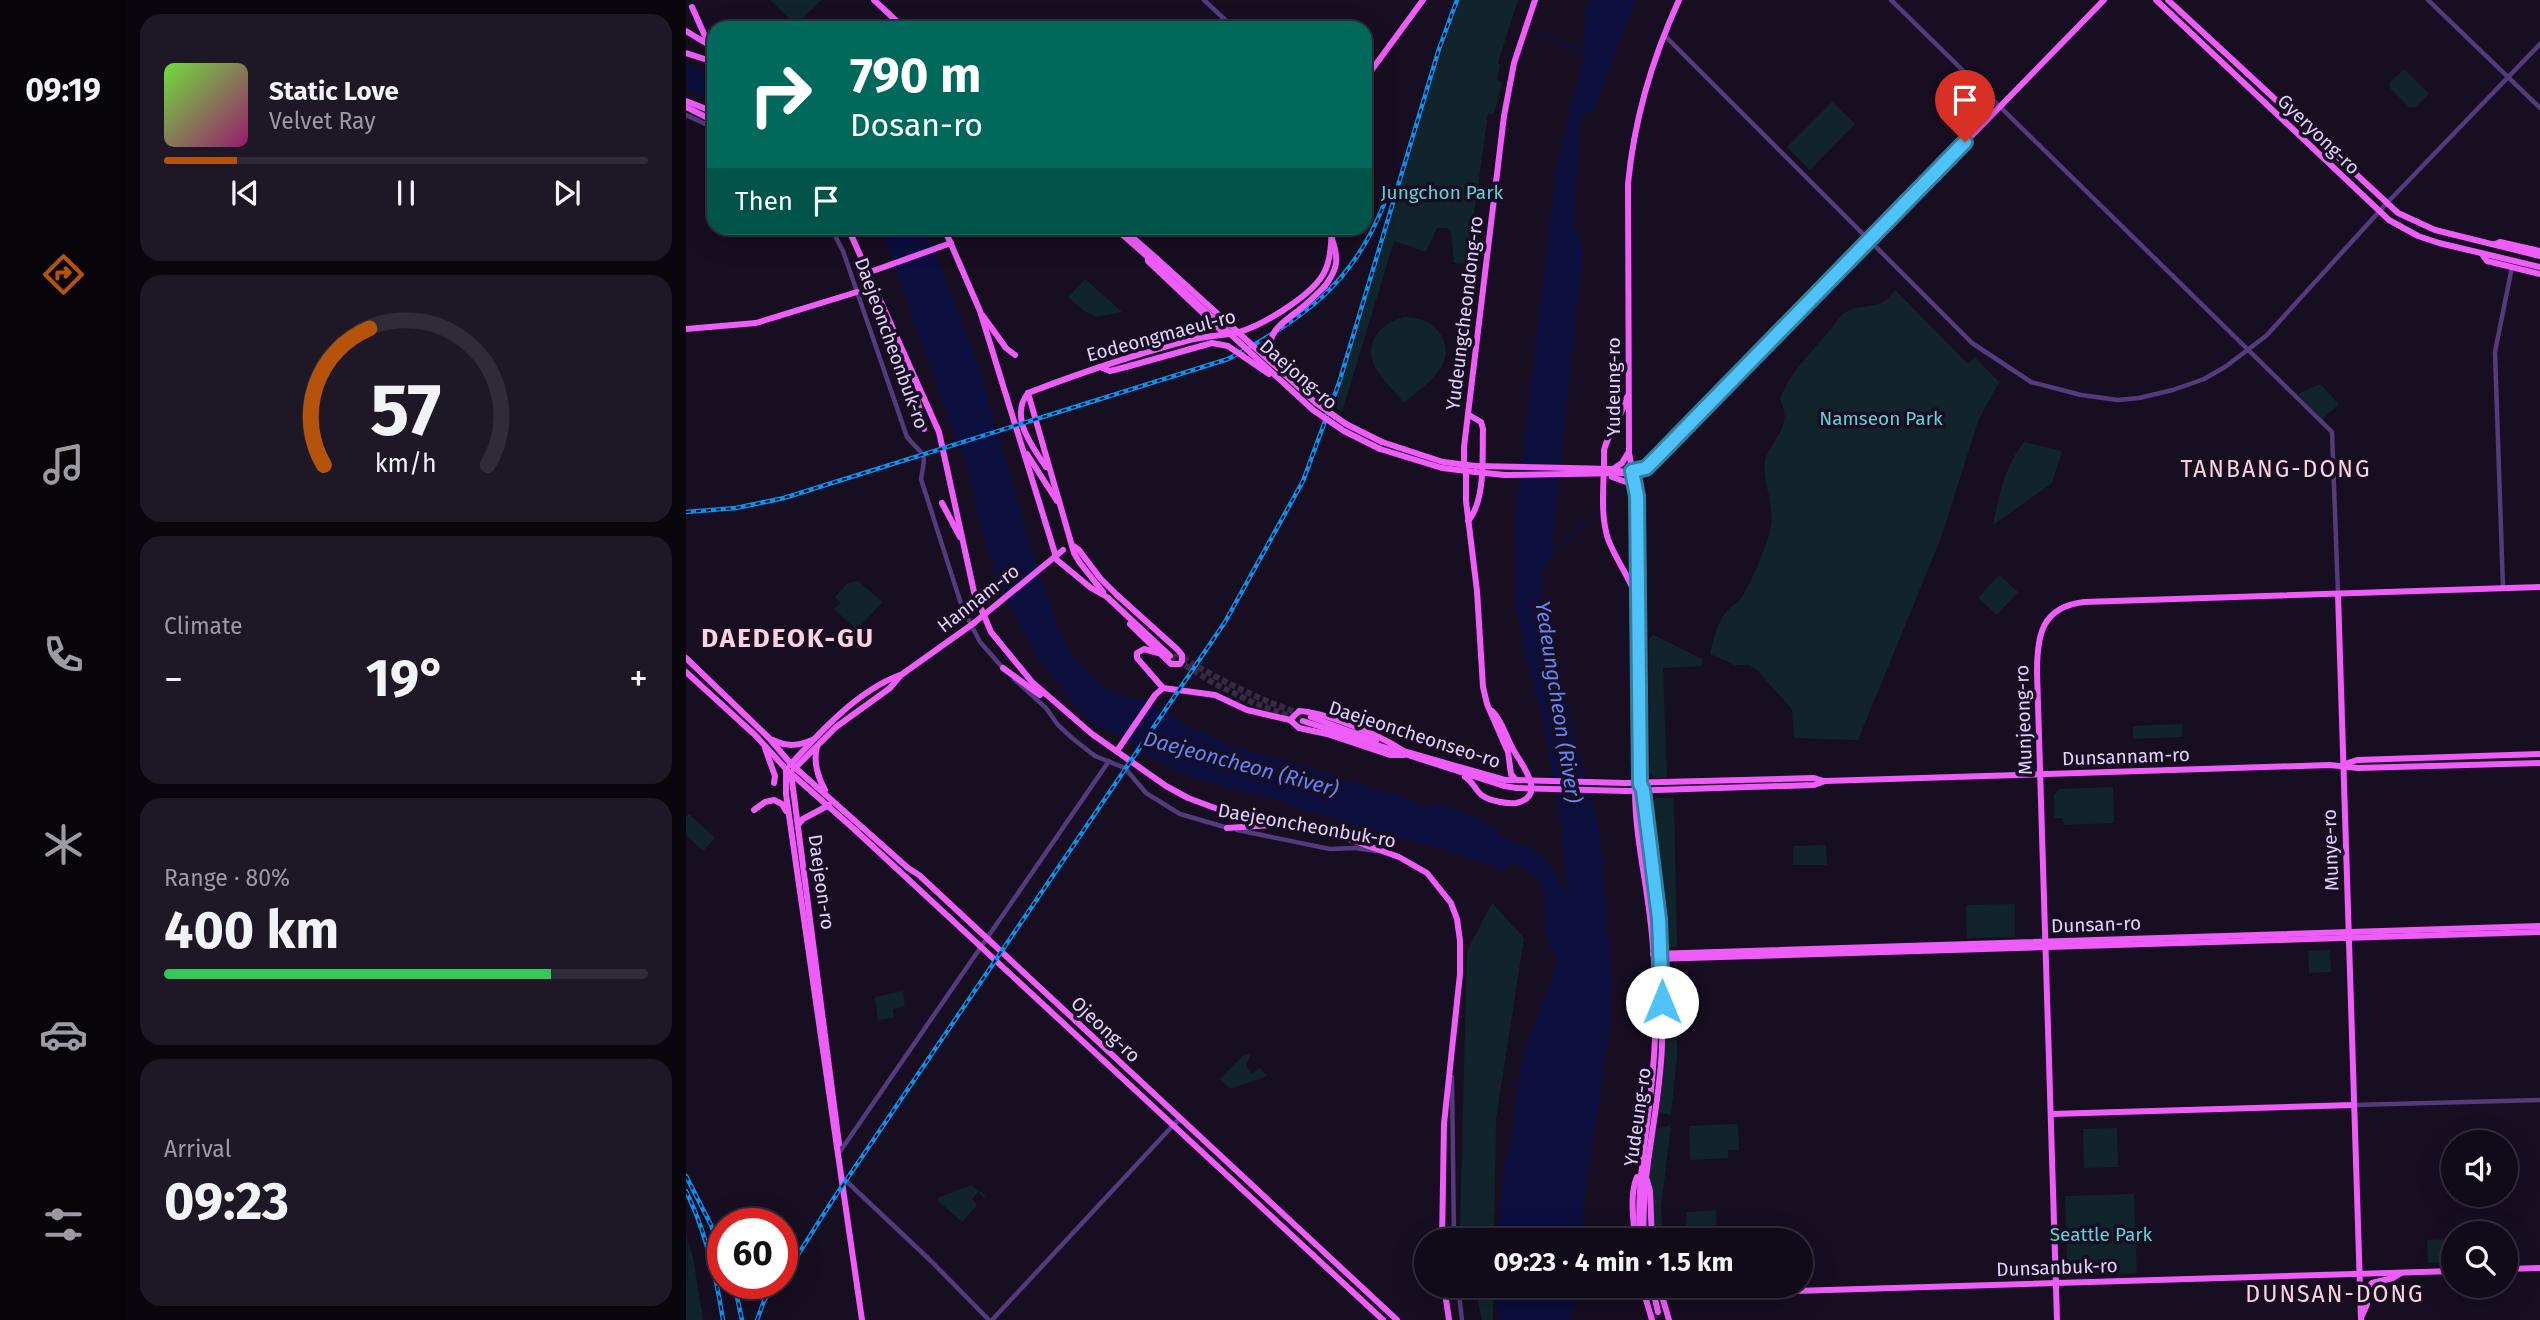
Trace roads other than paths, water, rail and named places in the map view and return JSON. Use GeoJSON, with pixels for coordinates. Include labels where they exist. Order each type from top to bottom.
{"type":"FeatureCollection","features":[{"type":"Feature","properties":{"kind":"main road"},"geometry":{"type":"LineString","coordinates":[[868,0],[890,21]]}},
{"type":"Feature","properties":{"kind":"main road"},"geometry":{"type":"LineString","coordinates":[[874,0],[896,21]]}},
{"type":"Feature","properties":{"kind":"main road"},"geometry":{"type":"LineString","coordinates":[[1372,69],[1423,0]]}},
{"type":"Feature","properties":{"kind":"main road","name":"Yudeungcheondong-ro"},"geometry":{"type":"LineString","coordinates":[[1517,784],[1511,775],[1508,752],[1489,709],[1483,687],[1465,469],[1504,116],[1517,54],[1535,0]]}},
{"type":"Feature","properties":{"kind":"main road","name":"Yudeung-ro"},"geometry":{"type":"LineString","coordinates":[[1642,1172],[1654,1056],[1657,957],[1639,788],[1637,496],[1629,472],[1628,184],[1643,98],[1663,35],[1679,0]]}},
{"type":"Feature","properties":{"kind":"main road"},"geometry":{"type":"LineString","coordinates":[[1629,472],[1646,468],[2104,0]]}},
{"type":"Feature","properties":{"kind":"main road","name":"Gyeryong-ro"},"geometry":{"type":"LineString","coordinates":[[2156,0],[2380,213],[2418,236],[2540,267]]}},
{"type":"Feature","properties":{"kind":"main road","name":"Gyeryong-ro"},"geometry":{"type":"LineString","coordinates":[[2168,0],[2398,213],[2435,230],[2540,256]]}},
{"type":"Feature","properties":{"kind":"main road"},"geometry":{"type":"LineString","coordinates":[[692,7],[707,41]]}},
{"type":"Feature","properties":{"kind":"main road"},"geometry":{"type":"LineString","coordinates":[[686,32],[707,44]]}},
{"type":"Feature","properties":{"kind":"main road"},"geometry":{"type":"LineString","coordinates":[[686,53],[707,60]]}},
{"type":"Feature","properties":{"kind":"main road"},"geometry":{"type":"LineString","coordinates":[[686,101],[707,109]]}},
{"type":"Feature","properties":{"kind":"main road"},"geometry":{"type":"LineString","coordinates":[[686,107],[707,118]]}},
{"type":"Feature","properties":{"kind":"main road"},"geometry":{"type":"LineString","coordinates":[[852,235],[870,272],[944,447],[974,592],[992,632],[1032,682],[1092,734]]}},
{"type":"Feature","properties":{"kind":"main road"},"geometry":{"type":"LineString","coordinates":[[947,235],[980,311],[1058,560],[1091,588],[1107,597],[1173,654],[1072,545]]}},
{"type":"Feature","properties":{"kind":"main road","name":"Daejong-ro"},"geometry":{"type":"LineString","coordinates":[[1124,235],[1152,258]]}},
{"type":"Feature","properties":{"kind":"main road","name":"Daejong-ro"},"geometry":{"type":"LineString","coordinates":[[1129,235],[1282,377],[1316,404],[1381,445],[1421,463],[1465,469],[1613,469],[1629,472]]}},
{"type":"Feature","properties":{"kind":"main road","name":"Eodeongmaeul-ro"},"geometry":{"type":"LineString","coordinates":[[1028,393],[1187,340],[1241,331],[1283,309],[1321,279],[1327,265],[1331,235]]}},
{"type":"Feature","properties":{"kind":"main road"},"geometry":{"type":"LineString","coordinates":[[1282,377],[1271,352],[1273,334],[1283,321],[1332,277],[1338,257],[1331,238]]}},
{"type":"Feature","properties":{"kind":"main road","name":"Gyeryong-ro"},"geometry":{"type":"LineString","coordinates":[[2493,245],[2500,242],[2540,251]]}},
{"type":"Feature","properties":{"kind":"main road"},"geometry":{"type":"LineString","coordinates":[[870,272],[951,243]]}},
{"type":"Feature","properties":{"kind":"main road","name":"Gyeryong-ro"},"geometry":{"type":"LineString","coordinates":[[2482,254],[2487,261],[2540,274]]}},
{"type":"Feature","properties":{"kind":"main road"},"geometry":{"type":"LineString","coordinates":[[1225,334],[1148,261],[1152,258],[1241,331]]}},
{"type":"Feature","properties":{"kind":"main road"},"geometry":{"type":"LineString","coordinates":[[686,329],[756,323],[857,292]]}},
{"type":"Feature","properties":{"kind":"main road"},"geometry":{"type":"LineString","coordinates":[[980,311],[1006,348],[1015,355]]}},
{"type":"Feature","properties":{"kind":"main road"},"geometry":{"type":"LineString","coordinates":[[1100,367],[1110,371],[1126,368],[1203,345],[1220,344],[1282,377]]}},
{"type":"Feature","properties":{"kind":"main road"},"geometry":{"type":"LineString","coordinates":[[910,365],[924,429]]}},
{"type":"Feature","properties":{"kind":"main road"},"geometry":{"type":"LineString","coordinates":[[1630,388],[1624,409],[1607,439],[1604,450],[1604,516],[1609,542],[1637,600]]}},
{"type":"Feature","properties":{"kind":"main road"},"geometry":{"type":"LineString","coordinates":[[1028,393],[1023,402],[1021,420],[1029,441],[1050,473]]}},
{"type":"Feature","properties":{"kind":"main road"},"geometry":{"type":"LineString","coordinates":[[1028,393],[1050,473],[1080,564],[1160,654],[1175,665],[1182,661],[1178,650],[1117,595]]}},
{"type":"Feature","properties":{"kind":"main road"},"geometry":{"type":"LineString","coordinates":[[1468,521],[1474,515],[1479,498],[1483,429],[1481,422],[1469,415]]}},
{"type":"Feature","properties":{"kind":"main road"},"geometry":{"type":"LineString","coordinates":[[1022,447],[1060,505]]}},
{"type":"Feature","properties":{"kind":"main road"},"geometry":{"type":"LineString","coordinates":[[1613,469],[1618,467],[1629,451]]}},
{"type":"Feature","properties":{"kind":"main road","name":"Daejong-ro"},"geometry":{"type":"LineString","coordinates":[[1476,469],[1590,474],[1629,472]]}},
{"type":"Feature","properties":{"kind":"main road"},"geometry":{"type":"LineString","coordinates":[[1590,474],[1621,479],[1637,496]]}},
{"type":"Feature","properties":{"kind":"main road"},"geometry":{"type":"LineString","coordinates":[[942,503],[964,545]]}},
{"type":"Feature","properties":{"kind":"main road","name":"Hannam-ro"},"geometry":{"type":"LineString","coordinates":[[791,768],[816,742],[828,724],[885,681],[901,675],[972,625],[1072,545]]}},
{"type":"Feature","properties":{"kind":"main road","name":"Munjeong-ro"},"geometry":{"type":"LineString","coordinates":[[2057,1320],[2040,774],[2038,644],[2044,624],[2060,609],[2084,602],[2540,587]]}},
{"type":"Feature","properties":{"kind":"main road","name":"Munye-ro"},"geometry":{"type":"LineString","coordinates":[[2338,594],[2361,1320]]}},
{"type":"Feature","properties":{"kind":"main road"},"geometry":{"type":"LineString","coordinates":[[1160,654],[1144,649],[1137,653],[1137,658],[1163,688],[1215,695],[1247,710],[1290,720],[1299,728],[1327,734],[1390,755],[1403,753]]}},
{"type":"Feature","properties":{"kind":"main road"},"geometry":{"type":"LineString","coordinates":[[686,658],[791,768]]}},
{"type":"Feature","properties":{"kind":"main road"},"geometry":{"type":"LineString","coordinates":[[1003,668],[1072,722],[1188,798],[1231,814],[1340,836],[1391,853]]}},
{"type":"Feature","properties":{"kind":"main road"},"geometry":{"type":"LineString","coordinates":[[686,672],[766,741],[782,745],[816,742],[819,779],[829,801],[798,825]]}},
{"type":"Feature","properties":{"kind":"main road"},"geometry":{"type":"LineString","coordinates":[[1117,751],[1155,695],[1163,688]]}},
{"type":"Feature","properties":{"kind":"main road"},"geometry":{"type":"LineString","coordinates":[[1438,765],[1448,772],[1468,778],[1486,798],[1511,803],[1523,800],[1528,795],[1531,786],[1528,774],[1497,716],[1489,709]]}},
{"type":"Feature","properties":{"kind":"main road"},"geometry":{"type":"LineString","coordinates":[[1290,720],[1299,712],[1322,716],[1371,734],[1403,753],[1438,765],[1517,784]]}},
{"type":"Feature","properties":{"kind":"main road","name":"Daejeoncheonseo-ro"},"geometry":{"type":"LineString","coordinates":[[1303,718],[1403,753],[1517,784]]}},
{"type":"Feature","properties":{"kind":"main road"},"geometry":{"type":"LineString","coordinates":[[766,741],[775,776],[774,783]]}},
{"type":"Feature","properties":{"kind":"main road","name":"Dunsannam-ro"},"geometry":{"type":"LineString","coordinates":[[2343,765],[2357,760],[2540,754]]}},
{"type":"Feature","properties":{"kind":"main road","name":"Dunsannam-ro"},"geometry":{"type":"LineString","coordinates":[[1517,784],[1639,788],[1814,778],[1825,781],[2343,765],[2358,768],[2540,763]]}},
{"type":"Feature","properties":{"kind":"main road"},"geometry":{"type":"LineString","coordinates":[[1496,777],[1505,775],[1510,764]]}},
{"type":"Feature","properties":{"kind":"main road","name":"Ojeong-ro"},"geometry":{"type":"LineString","coordinates":[[791,768],[919,875],[1397,1320]]}},
{"type":"Feature","properties":{"kind":"main road","name":"Daejeon-ro"},"geometry":{"type":"LineString","coordinates":[[791,768],[789,816],[833,1132],[839,1153]]}},
{"type":"Feature","properties":{"kind":"main road","name":"Daejeon-ro"},"geometry":{"type":"LineString","coordinates":[[791,768],[862,1320]]}},
{"type":"Feature","properties":{"kind":"main road"},"geometry":{"type":"LineString","coordinates":[[754,810],[765,802],[774,800],[782,804],[789,816]]}},
{"type":"Feature","properties":{"kind":"main road","name":"Ojeong-ro"},"geometry":{"type":"LineString","coordinates":[[829,801],[1067,1029],[1382,1320]]}},
{"type":"Feature","properties":{"kind":"main road"},"geometry":{"type":"LineString","coordinates":[[1227,828],[1282,825]]}},
{"type":"Feature","properties":{"kind":"main road","name":"Daejeoncheonbuk-ro"},"geometry":{"type":"LineString","coordinates":[[1391,853],[1427,873],[1444,892],[1455,912],[1460,941],[1460,974],[1443,1146],[1442,1228]]}},
{"type":"Feature","properties":{"kind":"main road","name":"Dunsan-ro"},"geometry":{"type":"LineString","coordinates":[[2348,935],[2540,926]]}},
{"type":"Feature","properties":{"kind":"main road","name":"Dunsan-ro"},"geometry":{"type":"LineString","coordinates":[[1657,957],[2348,935],[2540,932]]}},
{"type":"Feature","properties":{"kind":"main road"},"geometry":{"type":"LineString","coordinates":[[2051,1114],[2354,1105]]}},
{"type":"Feature","properties":{"kind":"main road"},"geometry":{"type":"LineString","coordinates":[[1639,1228],[1634,1184],[1642,1172]]}},
{"type":"Feature","properties":{"kind":"main road"},"geometry":{"type":"LineString","coordinates":[[1642,1172],[1650,1191],[1651,1228]]}},
{"type":"Feature","properties":{"kind":"main road"},"geometry":{"type":"LineString","coordinates":[[2518,1269],[2540,1268]]}},
{"type":"Feature","properties":{"kind":"main road","name":"Dunsanbuk-ro"},"geometry":{"type":"LineString","coordinates":[[1813,1290],[2441,1271]]}},
{"type":"Feature","properties":{"kind":"main road"},"geometry":{"type":"LineString","coordinates":[[2361,1320],[2367,1304],[2367,1290],[2372,1283],[2393,1278],[2402,1272]]}},
{"type":"Feature","properties":{"kind":"main road"},"geometry":{"type":"LineString","coordinates":[[1446,1298],[1449,1320]]}},
{"type":"Feature","properties":{"kind":"main road"},"geometry":{"type":"LineString","coordinates":[[1662,1298],[1669,1320]]}},
{"type":"Feature","properties":{"kind":"street"},"geometry":{"type":"LineString","coordinates":[[1204,0],[1226,21]]}},
{"type":"Feature","properties":{"kind":"street"},"geometry":{"type":"LineString","coordinates":[[1891,0],[2332,432],[2338,594]]}},
{"type":"Feature","properties":{"kind":"street"},"geometry":{"type":"LineString","coordinates":[[2428,0],[2540,108]]}},
{"type":"Feature","properties":{"kind":"street"},"geometry":{"type":"LineString","coordinates":[[1663,35],[1972,343],[2031,382],[2055,390],[2118,400],[2173,390],[2204,379],[2266,335],[2386,204],[2540,44]]}},
{"type":"Feature","properties":{"kind":"street"},"geometry":{"type":"LineString","coordinates":[[686,116],[707,125]]}},
{"type":"Feature","properties":{"kind":"street","name":"Daejeoncheonbuk-ro"},"geometry":{"type":"LineString","coordinates":[[834,235],[907,437],[923,452],[925,459],[920,479],[962,607],[992,658],[1046,708],[1072,738],[1095,756],[1125,768],[1146,793],[1171,809],[1206,823],[1330,849],[1355,848],[1391,853]]}},
{"type":"Feature","properties":{"kind":"street"},"geometry":{"type":"LineString","coordinates":[[2503,588],[2495,352],[2512,267]]}},
{"type":"Feature","properties":{"kind":"street"},"geometry":{"type":"LineString","coordinates":[[839,1153],[1109,761]]}},
{"type":"Feature","properties":{"kind":"street"},"geometry":{"type":"LineString","coordinates":[[1451,1064],[1454,1228]]}},
{"type":"Feature","properties":{"kind":"street"},"geometry":{"type":"LineString","coordinates":[[1447,1090],[1453,1128]]}},
{"type":"Feature","properties":{"kind":"street"},"geometry":{"type":"LineString","coordinates":[[2354,1105],[2540,1100]]}},
{"type":"Feature","properties":{"kind":"street"},"geometry":{"type":"LineString","coordinates":[[842,1178],[990,1320],[1179,1119]]}},
{"type":"Feature","properties":{"kind":"street"},"geometry":{"type":"LineString","coordinates":[[1459,1298],[1462,1320]]}},
{"type":"Feature","properties":{"kind":"water"},"geometry":{"type":"Polygon","coordinates":[[[1590,0],[1635,0],[1595,109],[1581,116],[1573,228],[1583,249],[1551,555],[1542,571],[1542,605],[1550,650],[1568,707],[1598,828],[1603,860],[1606,926],[1611,950],[1610,1028],[1582,1228],[1497,1228],[1522,1056],[1558,962],[1548,941],[1540,885],[1525,869],[1510,861],[1504,871],[1451,852],[1307,811],[1275,799],[1187,776],[1145,754],[1123,736],[1096,726],[1078,709],[1040,662],[996,576],[984,539],[966,462],[883,235],[928,235],[977,362],[1034,557],[1060,631],[1073,658],[1107,690],[1145,700],[1197,731],[1238,748],[1302,765],[1377,790],[1399,794],[1420,807],[1441,804],[1462,811],[1490,825],[1510,842],[1532,848],[1549,863],[1567,896],[1562,830],[1544,726],[1524,650],[1516,604],[1515,518],[1556,170],[1582,63],[1583,28],[1590,0]]]}},
{"type":"Feature","properties":{"kind":"water"},"geometry":{"type":"Polygon","coordinates":[[[686,64],[707,72],[707,100],[686,88],[686,64]]]}},
{"type":"Feature","properties":{"kind":"water"},"geometry":{"type":"Polygon","coordinates":[[[1495,1298],[1576,1298],[1570,1320],[1499,1320],[1495,1298]]]}},
{"type":"Feature","properties":{"kind":"waterway"},"geometry":{"type":"LineString","coordinates":[[1538,33],[1583,51]]}},
{"type":"Feature","properties":{"kind":"waterway"},"geometry":{"type":"LineString","coordinates":[[1607,506],[1621,487]]}},
{"type":"Feature","properties":{"kind":"waterway"},"geometry":{"type":"LineString","coordinates":[[1551,553],[1600,512]]}},
{"type":"Feature","properties":{"kind":"waterway"},"geometry":{"type":"LineString","coordinates":[[1573,1303],[1581,1298]]}},
{"type":"Feature","properties":{"kind":"tunnel"},"geometry":{"type":"LineString","coordinates":[[1175,653],[1237,687],[1302,714]]}},
{"type":"Feature","properties":{"kind":"tunnel"},"geometry":{"type":"LineString","coordinates":[[1170,656],[1215,684],[1254,703],[1303,721]]}},
{"type":"Feature","properties":{"kind":"tunnel"},"geometry":{"type":"LineString","coordinates":[[1653,1313],[1656,1320]]}},
{"type":"Feature","properties":{"kind":"railway"},"geometry":{"type":"LineString","coordinates":[[798,1255],[1225,622],[1303,481],[1339,383],[1439,49],[1457,0]]}},
{"type":"Feature","properties":{"kind":"railway"},"geometry":{"type":"LineString","coordinates":[[1372,230],[1384,204]]}},
{"type":"Feature","properties":{"kind":"railway"},"geometry":{"type":"LineString","coordinates":[[686,512],[736,508],[784,498],[1228,359],[1279,330],[1322,297],[1341,278],[1369,235]]}},
{"type":"Feature","properties":{"kind":"railway"},"geometry":{"type":"LineString","coordinates":[[686,1176],[707,1217]]}},
{"type":"Feature","properties":{"kind":"railway"},"geometry":{"type":"LineString","coordinates":[[686,1191],[709,1254],[723,1320]]}},
{"type":"Feature","properties":{"kind":"railway"},"geometry":{"type":"LineString","coordinates":[[737,1299],[742,1320]]}},
{"type":"Feature","properties":{"kind":"railway"},"geometry":{"type":"LineString","coordinates":[[757,1320],[765,1299]]}},
{"type":"Feature","properties":{"kind":"district","name":"TANBANG-DONG"},"geometry":{"type":"Point","coordinates":[2276,469]}},
{"type":"Feature","properties":{"kind":"district","name":"DAEDEOK-GU"},"geometry":{"type":"Point","coordinates":[788,638]}},
{"type":"Feature","properties":{"kind":"district","name":"DUNSAN-DONG"},"geometry":{"type":"Point","coordinates":[2335,1294]}},
{"type":"Feature","properties":{"kind":"park label","name":"Jungchon Park"},"geometry":{"type":"Point","coordinates":[1442,192]}},
{"type":"Feature","properties":{"kind":"park label","name":"Namseon Park"},"geometry":{"type":"Point","coordinates":[1881,418]}},
{"type":"Feature","properties":{"kind":"park label","name":"Seattle Park"},"geometry":{"type":"Point","coordinates":[2101,1234]}},
{"type":"Feature","properties":{"kind":"water label","name":"Yedeungcheon (River)"},"geometry":{"type":"Point","coordinates":[1558,702]}},
{"type":"Feature","properties":{"kind":"water label","name":"Daejeoncheon (River)"},"geometry":{"type":"Point","coordinates":[1241,764]}}]}
